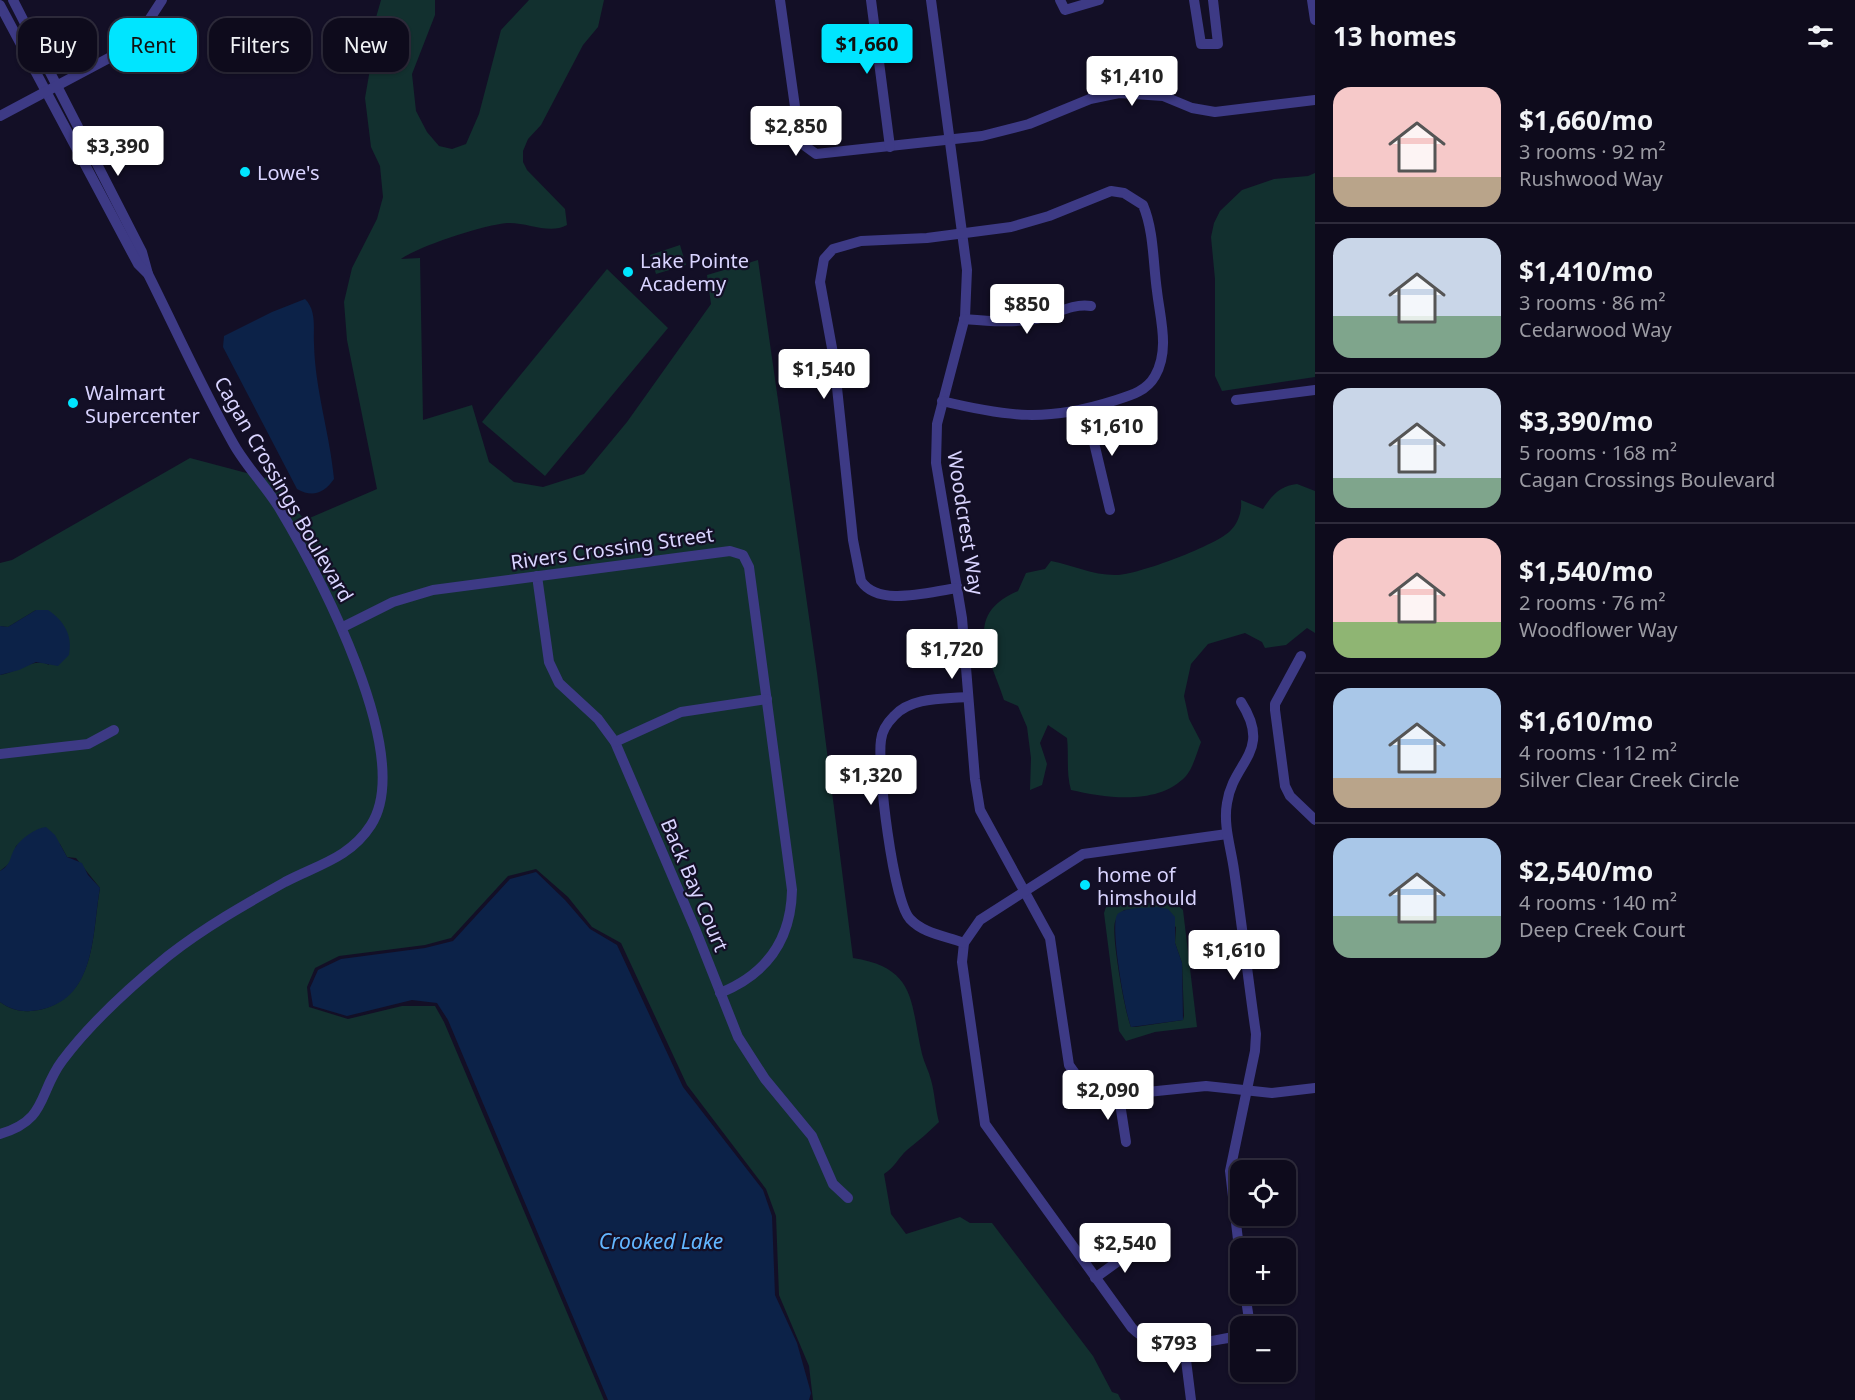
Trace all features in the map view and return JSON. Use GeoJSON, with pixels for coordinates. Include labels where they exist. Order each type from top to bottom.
{"type":"FeatureCollection","features":[{"type":"Feature","properties":{"kind":"street"},"geometry":{"type":"LineString","coordinates":[[12,0],[51,89]]}},
{"type":"Feature","properties":{"kind":"street"},"geometry":{"type":"LineString","coordinates":[[0,116],[129,46],[162,0]]}},
{"type":"Feature","properties":{"kind":"street"},"geometry":{"type":"LineString","coordinates":[[780,0],[792,98],[800,137],[805,146],[816,154],[948,140],[1007,130],[1090,99],[1119,93],[1155,95],[1203,111],[1215,112],[1315,100]]}},
{"type":"Feature","properties":{"kind":"street"},"geometry":{"type":"LineString","coordinates":[[871,0],[890,147]]}},
{"type":"Feature","properties":{"kind":"street","name":"Woodcrest Way"},"geometry":{"type":"LineString","coordinates":[[931,0],[968,278],[964,319],[936,432],[936,463],[941,505],[958,588],[967,698],[980,810],[1050,938],[1069,1065],[1077,1079],[1092,1091],[1119,1097],[1206,1086],[1272,1093],[1315,1088]]}},
{"type":"Feature","properties":{"kind":"street"},"geometry":{"type":"LineString","coordinates":[[1060,0],[1065,10],[1099,0]]}},
{"type":"Feature","properties":{"kind":"street"},"geometry":{"type":"LineString","coordinates":[[1194,0],[1201,44],[1210,46],[1218,44],[1213,0]]}},
{"type":"Feature","properties":{"kind":"street"},"geometry":{"type":"LineString","coordinates":[[1312,0],[1315,20]]}},
{"type":"Feature","properties":{"kind":"street"},"geometry":{"type":"LineString","coordinates":[[0,5],[51,89]]}},
{"type":"Feature","properties":{"kind":"street","name":"Cagan Crossings Boulevard"},"geometry":{"type":"LineString","coordinates":[[0,1134],[21,1127],[37,1110],[60,1064],[98,1020],[149,972],[195,935],[240,908],[296,876],[339,858],[354,846],[372,824],[383,795],[384,768],[360,670],[343,627],[277,505],[234,445],[148,274],[146,260],[51,89]]}},
{"type":"Feature","properties":{"kind":"street"},"geometry":{"type":"LineString","coordinates":[[942,401],[1019,416],[1086,409],[1144,389],[1155,377],[1160,362],[1163,338],[1152,243],[1143,205],[1124,193],[1111,191],[1032,221],[963,233],[850,243],[828,254],[820,270],[834,359],[853,540],[861,581],[874,591],[894,595],[958,588]]}},
{"type":"Feature","properties":{"kind":"street"},"geometry":{"type":"LineString","coordinates":[[964,319],[1019,321],[1045,316],[1075,306],[1091,306]]}},
{"type":"Feature","properties":{"kind":"street"},"geometry":{"type":"LineString","coordinates":[[1236,400],[1315,390]]}},
{"type":"Feature","properties":{"kind":"street"},"geometry":{"type":"LineString","coordinates":[[1086,409],[1110,510]]}},
{"type":"Feature","properties":{"kind":"street","name":"Rivers Crossing Street"},"geometry":{"type":"LineString","coordinates":[[343,627],[393,602],[433,590],[730,551],[743,555],[749,567],[792,890],[792,912],[786,933],[776,950],[740,985],[720,993]]}},
{"type":"Feature","properties":{"kind":"street","name":"Back Bay Court"},"geometry":{"type":"LineString","coordinates":[[537,576],[549,662],[559,683],[598,719],[615,742],[738,1037],[750,1059],[800,1119],[822,1155],[833,1184],[848,1198]]}},
{"type":"Feature","properties":{"kind":"street"},"geometry":{"type":"LineString","coordinates":[[1301,656],[1275,704],[1275,710],[1285,786],[1290,796],[1315,820]]}},
{"type":"Feature","properties":{"kind":"street"},"geometry":{"type":"LineString","coordinates":[[964,943],[917,925],[910,919],[901,902],[888,825],[880,754],[883,731],[893,717],[906,706],[967,698]]}},
{"type":"Feature","properties":{"kind":"street"},"geometry":{"type":"LineString","coordinates":[[615,742],[681,712],[767,699]]}},
{"type":"Feature","properties":{"kind":"street"},"geometry":{"type":"LineString","coordinates":[[1238,1238],[1230,1179],[1256,1034],[1234,868],[1227,834],[1229,794],[1252,750],[1252,723],[1241,702]]}},
{"type":"Feature","properties":{"kind":"street"},"geometry":{"type":"LineString","coordinates":[[0,754],[88,744],[114,730]]}},
{"type":"Feature","properties":{"kind":"street"},"geometry":{"type":"LineString","coordinates":[[1227,834],[1091,852],[980,920],[964,943],[962,962],[985,1124],[1138,1334],[1160,1345],[1230,1337]]}},
{"type":"Feature","properties":{"kind":"street"},"geometry":{"type":"LineString","coordinates":[[1119,1097],[1126,1142]]}},
{"type":"Feature","properties":{"kind":"street"},"geometry":{"type":"LineString","coordinates":[[1095,1278],[1139,1246]]}},
{"type":"Feature","properties":{"kind":"street"},"geometry":{"type":"LineString","coordinates":[[1184,1344],[1191,1400]]}},
{"type":"Feature","properties":{"kind":"green space"},"geometry":{"type":"Polygon","coordinates":[[[381,0],[435,0],[435,15],[412,74],[416,111],[427,132],[439,146],[452,149],[466,144],[479,114],[501,30],[529,0],[604,0],[598,27],[583,45],[541,125],[528,139],[523,151],[523,162],[527,170],[565,209],[567,225],[553,229],[515,223],[497,225],[436,242],[401,259],[420,258],[423,420],[472,405],[489,462],[514,482],[543,487],[584,474],[627,422],[711,304],[707,275],[758,260],[817,673],[853,958],[874,963],[889,970],[900,979],[907,990],[932,1085],[939,1122],[884,1174],[891,1214],[906,1234],[960,1217],[970,1223],[992,1223],[1093,1356],[1112,1392],[1118,1394],[1121,1400],[813,1400],[809,1366],[779,1295],[776,1216],[766,1189],[687,1085],[621,943],[592,927],[568,897],[536,869],[508,876],[451,938],[425,945],[339,956],[315,968],[307,987],[309,1007],[348,1019],[402,1006],[435,1006],[444,1022],[604,1400],[0,1400],[0,1002],[16,1010],[37,1010],[61,1001],[74,990],[83,976],[89,959],[100,888],[76,858],[67,857],[60,844],[32,834],[16,846],[11,862],[0,871],[0,675],[38,662],[49,665],[36,610],[8,627],[0,626],[0,563],[12,560],[190,458],[265,478],[272,472],[295,509],[305,520],[377,489],[347,340],[344,302],[352,268],[377,219],[383,197],[380,166],[371,147],[365,98],[369,72],[409,72],[409,18],[376,18],[381,0]]]}},
{"type":"Feature","properties":{"kind":"green space"},"geometry":{"type":"Polygon","coordinates":[[[1315,173],[1315,377],[1222,391],[1215,376],[1215,279],[1211,237],[1214,223],[1220,211],[1242,190],[1274,179],[1308,176],[1315,173]]]}},
{"type":"Feature","properties":{"kind":"green space"},"geometry":{"type":"Polygon","coordinates":[[[680,245],[686,265],[656,274],[650,255],[680,245]]]}},
{"type":"Feature","properties":{"kind":"green space"},"geometry":{"type":"Polygon","coordinates":[[[607,269],[668,328],[545,476],[482,422],[607,269]]]}},
{"type":"Feature","properties":{"kind":"green space"},"geometry":{"type":"Polygon","coordinates":[[[1297,484],[1315,491],[1315,633],[1307,628],[1286,645],[1265,648],[1262,642],[1245,633],[1208,644],[1191,664],[1184,696],[1189,719],[1201,742],[1188,773],[1174,786],[1147,796],[1131,797],[1115,797],[1071,790],[1067,738],[1048,725],[1040,743],[1047,764],[1042,785],[1030,790],[1031,758],[1027,727],[1018,706],[1004,700],[987,653],[984,638],[985,625],[990,612],[1000,601],[1018,591],[1026,573],[1045,569],[1051,561],[1115,575],[1157,565],[1210,544],[1231,530],[1238,520],[1241,500],[1263,509],[1277,492],[1297,484]]]}},
{"type":"Feature","properties":{"kind":"green space"},"geometry":{"type":"Polygon","coordinates":[[[1173,901],[1183,910],[1197,1027],[1155,1032],[1126,1041],[1119,1031],[1104,913],[1106,907],[1173,901]],[[1148,908],[1124,910],[1116,920],[1114,930],[1117,957],[1125,1007],[1131,1027],[1183,1020],[1182,963],[1175,943],[1176,927],[1148,908]]]}},
{"type":"Feature","properties":{"kind":"water"},"geometry":{"type":"Polygon","coordinates":[[[305,299],[314,320],[317,378],[334,479],[318,493],[308,493],[297,489],[223,347],[224,336],[272,312],[305,299]]]}},
{"type":"Feature","properties":{"kind":"water"},"geometry":{"type":"Polygon","coordinates":[[[36,610],[48,610],[63,624],[70,641],[69,655],[58,666],[36,662],[0,675],[0,626],[8,627],[36,610]]]}},
{"type":"Feature","properties":{"kind":"water"},"geometry":{"type":"Polygon","coordinates":[[[46,827],[55,835],[67,857],[82,863],[88,875],[100,888],[93,942],[83,976],[74,991],[61,1002],[43,1009],[21,1011],[0,1002],[0,871],[25,837],[33,831],[46,827]]]}},
{"type":"Feature","properties":{"kind":"water","name":"Crooked Lake"},"geometry":{"type":"Polygon","coordinates":[[[536,872],[590,929],[617,945],[683,1087],[763,1190],[772,1216],[775,1295],[797,1343],[811,1393],[809,1400],[608,1400],[448,1020],[437,1003],[412,1000],[347,1016],[313,1006],[310,988],[318,970],[341,959],[425,948],[453,941],[510,879],[536,872]]]}},
{"type":"Feature","properties":{"kind":"water"},"geometry":{"type":"Polygon","coordinates":[[[1157,907],[1168,909],[1175,917],[1175,943],[1182,963],[1183,1020],[1131,1027],[1122,988],[1115,923],[1120,912],[1157,907]]]}},
{"type":"Feature","properties":{"kind":"place","name":"Lowe's"},"geometry":{"type":"Point","coordinates":[245,172]}},
{"type":"Feature","properties":{"kind":"place","name":"Lake Pointe Academy"},"geometry":{"type":"Point","coordinates":[628,272]}},
{"type":"Feature","properties":{"kind":"place","name":"Walmart Supercenter"},"geometry":{"type":"Point","coordinates":[73,403]}},
{"type":"Feature","properties":{"kind":"place","name":"home of himshould"},"geometry":{"type":"Point","coordinates":[1085,885]}}]}
